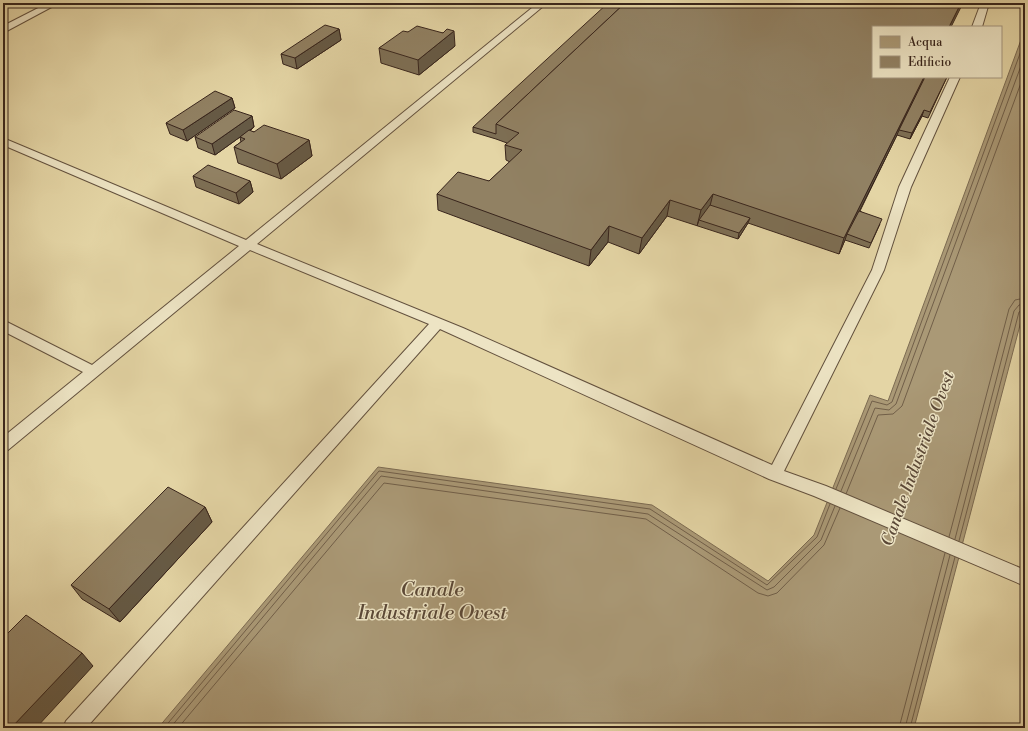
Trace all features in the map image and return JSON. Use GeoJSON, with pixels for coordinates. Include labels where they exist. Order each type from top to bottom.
{"type":"FeatureCollection","features":[{"type":"Feature","properties":{"kind":"lane"},"geometry":{"type":"LineString","coordinates":[[3,30],[55,3]]}},
{"type":"Feature","properties":{"kind":"lane"},"geometry":{"type":"LineString","coordinates":[[3,446],[543,3]]}},
{"type":"Feature","properties":{"kind":"lane"},"geometry":{"type":"LineString","coordinates":[[977,26],[985,3]]}},
{"type":"Feature","properties":{"kind":"lane"},"geometry":{"type":"LineString","coordinates":[[776,474],[878,270],[905,187],[955,78]]}},
{"type":"Feature","properties":{"kind":"lane"},"geometry":{"type":"LineString","coordinates":[[3,141],[248,245],[438,322],[776,474],[820,490],[1025,578]]}},
{"type":"Feature","properties":{"kind":"lane"},"geometry":{"type":"LineString","coordinates":[[73,728],[438,322]]}},
{"type":"Feature","properties":{"kind":"lane"},"geometry":{"type":"LineString","coordinates":[[3,325],[94,372]]}},
{"type":"Feature","properties":{"kind":"water","name":"Canale Industriale Ovest"},"geometry":{"type":"Polygon","coordinates":[[[1025,29],[1025,306],[914,728],[158,728],[378,467],[652,505],[768,581],[814,535],[870,395],[888,401],[1025,29]]]}},
{"type":"Feature","properties":{"kind":"building"},"geometry":{"type":"Polygon","coordinates":[[[608,3],[625,3],[496,124],[496,134],[473,127],[608,3]]]}},
{"type":"Feature","properties":{"kind":"building"},"geometry":{"type":"Polygon","coordinates":[[[625,3],[961,3],[950,26],[872,26],[872,78],[924,78],[844,238],[713,194],[701,210],[670,200],[642,238],[609,226],[591,250],[437,194],[458,172],[489,181],[522,150],[505,145],[519,133],[496,124],[625,3]]]}},
{"type":"Feature","properties":{"kind":"building"},"geometry":{"type":"Polygon","coordinates":[[[325,25],[339,29],[295,58],[281,54],[325,25]]]}},
{"type":"Feature","properties":{"kind":"building"},"geometry":{"type":"Polygon","coordinates":[[[417,26],[443,33],[447,29],[454,31],[418,60],[379,48],[403,31],[408,32],[417,26]]]}},
{"type":"Feature","properties":{"kind":"building"},"geometry":{"type":"Polygon","coordinates":[[[925,78],[947,78],[930,112],[924,110],[912,133],[899,130],[925,78]]]}},
{"type":"Feature","properties":{"kind":"building"},"geometry":{"type":"Polygon","coordinates":[[[215,91],[232,98],[183,130],[166,123],[215,91]]]}},
{"type":"Feature","properties":{"kind":"building"},"geometry":{"type":"Polygon","coordinates":[[[234,110],[252,116],[212,144],[195,137],[234,110]]]}},
{"type":"Feature","properties":{"kind":"building"},"geometry":{"type":"Polygon","coordinates":[[[264,125],[309,140],[277,164],[234,147],[245,139],[240,137],[249,130],[254,132],[264,125]]]}},
{"type":"Feature","properties":{"kind":"building"},"geometry":{"type":"Polygon","coordinates":[[[208,165],[250,181],[236,193],[193,176],[208,165]]]}},
{"type":"Feature","properties":{"kind":"building"},"geometry":{"type":"Polygon","coordinates":[[[710,205],[750,218],[739,233],[699,220],[710,205]]]}},
{"type":"Feature","properties":{"kind":"building"},"geometry":{"type":"Polygon","coordinates":[[[859,211],[882,219],[871,243],[847,234],[859,211]]]}},
{"type":"Feature","properties":{"kind":"building"},"geometry":{"type":"Polygon","coordinates":[[[168,487],[205,507],[109,609],[71,585],[168,487]]]}},
{"type":"Feature","properties":{"kind":"building"},"geometry":{"type":"Polygon","coordinates":[[[26,615],[82,653],[11,728],[3,728],[3,638],[26,615]]]}}]}
